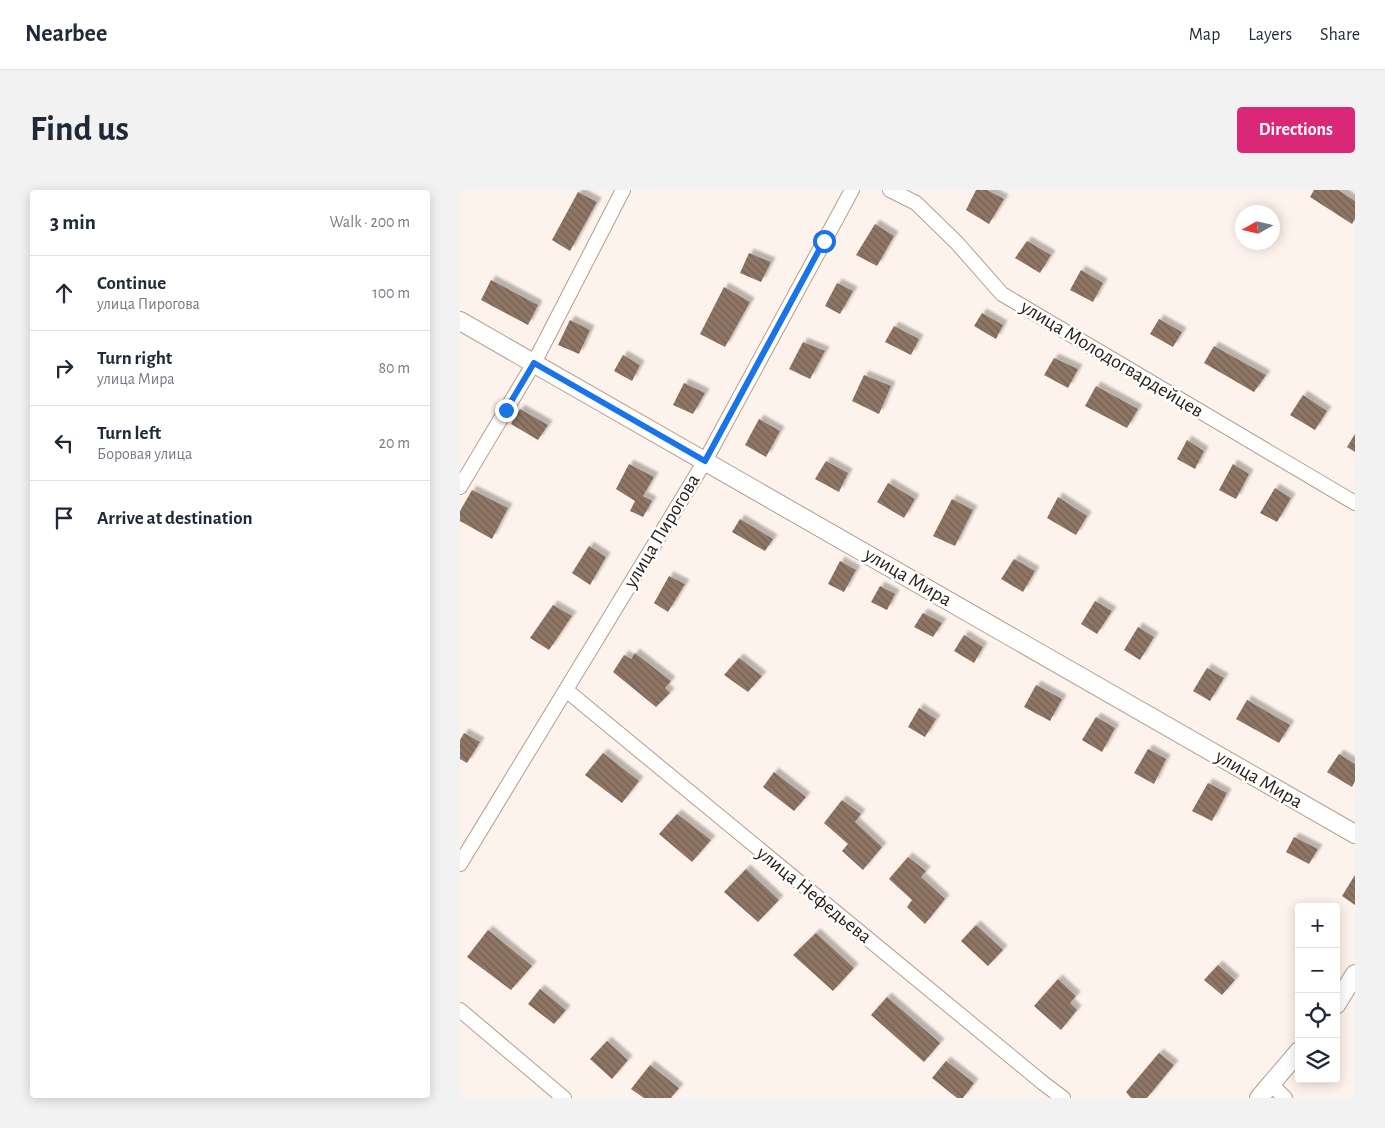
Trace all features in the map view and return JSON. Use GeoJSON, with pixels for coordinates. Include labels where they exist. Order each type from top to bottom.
{"type":"FeatureCollection","features":[{"type":"Feature","properties":{"kind":"street"},"geometry":{"type":"LineString","coordinates":[[460,487],[534,363],[622,190]]}},
{"type":"Feature","properties":{"kind":"street","name":"улица Пирогова"},"geometry":{"type":"LineString","coordinates":[[460,864],[705,461],[852,190]]}},
{"type":"Feature","properties":{"kind":"street","name":"улица Молодогвардейцев"},"geometry":{"type":"LineString","coordinates":[[890,190],[916,203],[957,243],[1002,294],[1355,503]]}},
{"type":"Feature","properties":{"kind":"street","name":"улица Мира"},"geometry":{"type":"LineString","coordinates":[[460,321],[1355,834]]}},
{"type":"Feature","properties":{"kind":"street","name":"улица Нефедьева"},"geometry":{"type":"LineString","coordinates":[[566,690],[1043,1084],[1063,1098]]}},
{"type":"Feature","properties":{"kind":"street"},"geometry":{"type":"LineString","coordinates":[[1340,998],[1355,974]]}},
{"type":"Feature","properties":{"kind":"street"},"geometry":{"type":"LineString","coordinates":[[460,1010],[564,1098]]}},
{"type":"Feature","properties":{"kind":"street"},"geometry":{"type":"LineString","coordinates":[[1259,1098],[1295,1056]]}},
{"type":"Feature","properties":{"kind":"street"},"geometry":{"type":"LineString","coordinates":[[1271,1084],[1285,1098]]}},
{"type":"Feature","properties":{"kind":"building"},"geometry":{"type":"Polygon","coordinates":[[[976,190],[987,190],[1004,199],[989,224],[966,210],[976,190]]]}},
{"type":"Feature","properties":{"kind":"building"},"geometry":{"type":"Polygon","coordinates":[[[1314,190],[1338,190],[1355,201],[1355,219],[1352,224],[1310,197],[1314,190]]]}},
{"type":"Feature","properties":{"kind":"building"},"geometry":{"type":"Polygon","coordinates":[[[578,192],[597,202],[570,251],[552,240],[578,192]]]}},
{"type":"Feature","properties":{"kind":"building"},"geometry":{"type":"Polygon","coordinates":[[[875,224],[894,236],[877,266],[856,255],[875,224]]]}},
{"type":"Feature","properties":{"kind":"building"},"geometry":{"type":"Polygon","coordinates":[[[1027,241],[1051,255],[1040,273],[1015,258],[1027,241]]]}},
{"type":"Feature","properties":{"kind":"building"},"geometry":{"type":"Polygon","coordinates":[[[749,253],[771,262],[761,282],[740,273],[749,253]]]}},
{"type":"Feature","properties":{"kind":"building"},"geometry":{"type":"Polygon","coordinates":[[[1081,270],[1103,283],[1093,302],[1070,290],[1081,270]]]}},
{"type":"Feature","properties":{"kind":"building"},"geometry":{"type":"Polygon","coordinates":[[[491,280],[538,305],[528,325],[481,300],[491,280]]]}},
{"type":"Feature","properties":{"kind":"building"},"geometry":{"type":"Polygon","coordinates":[[[837,283],[853,291],[840,314],[825,306],[837,283]]]}},
{"type":"Feature","properties":{"kind":"building"},"geometry":{"type":"Polygon","coordinates":[[[724,287],[750,302],[725,347],[700,334],[724,287]]]}},
{"type":"Feature","properties":{"kind":"building"},"geometry":{"type":"Polygon","coordinates":[[[982,313],[1003,325],[996,339],[974,326],[982,313]]]}},
{"type":"Feature","properties":{"kind":"building"},"geometry":{"type":"Polygon","coordinates":[[[1159,319],[1182,332],[1173,347],[1150,334],[1159,319]]]}},
{"type":"Feature","properties":{"kind":"building"},"geometry":{"type":"Polygon","coordinates":[[[570,320],[590,330],[579,354],[558,345],[570,320]]]}},
{"type":"Feature","properties":{"kind":"building"},"geometry":{"type":"Polygon","coordinates":[[[894,326],[919,339],[911,355],[885,342],[894,326]]]}},
{"type":"Feature","properties":{"kind":"building"},"geometry":{"type":"Polygon","coordinates":[[[803,342],[825,351],[810,379],[789,369],[803,342]]]}},
{"type":"Feature","properties":{"kind":"building"},"geometry":{"type":"Polygon","coordinates":[[[1214,346],[1266,375],[1254,392],[1204,363],[1214,346]]]}},
{"type":"Feature","properties":{"kind":"building"},"geometry":{"type":"Polygon","coordinates":[[[623,355],[640,365],[632,381],[614,371],[623,355]]]}},
{"type":"Feature","properties":{"kind":"building"},"geometry":{"type":"Polygon","coordinates":[[[1054,358],[1078,369],[1068,388],[1044,375],[1054,358]]]}},
{"type":"Feature","properties":{"kind":"building"},"geometry":{"type":"Polygon","coordinates":[[[864,375],[891,386],[879,414],[852,401],[864,375]]]}},
{"type":"Feature","properties":{"kind":"building"},"geometry":{"type":"Polygon","coordinates":[[[684,383],[705,393],[693,414],[673,405],[684,383]]]}},
{"type":"Feature","properties":{"kind":"building"},"geometry":{"type":"Polygon","coordinates":[[[1096,386],[1138,409],[1127,428],[1085,406],[1096,386]]]}},
{"type":"Feature","properties":{"kind":"building"},"geometry":{"type":"Polygon","coordinates":[[[1303,395],[1327,411],[1315,430],[1290,415],[1303,395]]]}},
{"type":"Feature","properties":{"kind":"building"},"geometry":{"type":"Polygon","coordinates":[[[520,409],[548,425],[538,440],[511,424],[520,409]]]}},
{"type":"Feature","properties":{"kind":"building"},"geometry":{"type":"Polygon","coordinates":[[[759,419],[780,431],[766,457],[745,445],[759,419]]]}},
{"type":"Feature","properties":{"kind":"building"},"geometry":{"type":"Polygon","coordinates":[[[1355,434],[1355,452],[1347,447],[1355,434]]]}},
{"type":"Feature","properties":{"kind":"building"},"geometry":{"type":"Polygon","coordinates":[[[1187,440],[1204,451],[1195,469],[1177,459],[1187,440]]]}},
{"type":"Feature","properties":{"kind":"building"},"geometry":{"type":"Polygon","coordinates":[[[826,461],[848,473],[839,492],[815,479],[826,461]]]}},
{"type":"Feature","properties":{"kind":"building"},"geometry":{"type":"Polygon","coordinates":[[[629,464],[654,477],[643,496],[652,501],[643,517],[630,511],[635,501],[616,489],[629,464]]]}},
{"type":"Feature","properties":{"kind":"building"},"geometry":{"type":"Polygon","coordinates":[[[1233,464],[1249,474],[1236,499],[1219,490],[1233,464]]]}},
{"type":"Feature","properties":{"kind":"building"},"geometry":{"type":"Polygon","coordinates":[[[888,483],[915,499],[904,518],[877,502],[888,483]]]}},
{"type":"Feature","properties":{"kind":"building"},"geometry":{"type":"Polygon","coordinates":[[[1275,488],[1291,498],[1277,522],[1260,513],[1275,488]]]}},
{"type":"Feature","properties":{"kind":"building"},"geometry":{"type":"Polygon","coordinates":[[[472,490],[508,508],[492,539],[460,521],[460,511],[472,490]]]}},
{"type":"Feature","properties":{"kind":"building"},"geometry":{"type":"Polygon","coordinates":[[[1058,497],[1087,516],[1076,535],[1047,518],[1058,497]]]}},
{"type":"Feature","properties":{"kind":"building"},"geometry":{"type":"Polygon","coordinates":[[[952,499],[973,510],[955,546],[933,536],[952,499]]]}},
{"type":"Feature","properties":{"kind":"building"},"geometry":{"type":"Polygon","coordinates":[[[740,519],[773,539],[765,551],[732,532],[740,519]]]}},
{"type":"Feature","properties":{"kind":"building"},"geometry":{"type":"Polygon","coordinates":[[[589,546],[606,557],[590,585],[572,573],[589,546]]]}},
{"type":"Feature","properties":{"kind":"building"},"geometry":{"type":"Polygon","coordinates":[[[1014,559],[1035,571],[1023,592],[1001,579],[1014,559]]]}},
{"type":"Feature","properties":{"kind":"building"},"geometry":{"type":"Polygon","coordinates":[[[840,561],[856,570],[844,592],[828,584],[840,561]]]}},
{"type":"Feature","properties":{"kind":"building"},"geometry":{"type":"Polygon","coordinates":[[[669,576],[685,584],[668,612],[654,603],[669,576]]]}},
{"type":"Feature","properties":{"kind":"building"},"geometry":{"type":"Polygon","coordinates":[[[880,586],[895,594],[887,610],[871,602],[880,586]]]}},
{"type":"Feature","properties":{"kind":"building"},"geometry":{"type":"Polygon","coordinates":[[[1095,601],[1112,611],[1097,634],[1081,624],[1095,601]]]}},
{"type":"Feature","properties":{"kind":"building"},"geometry":{"type":"Polygon","coordinates":[[[553,605],[572,616],[549,650],[530,638],[553,605]]]}},
{"type":"Feature","properties":{"kind":"building"},"geometry":{"type":"Polygon","coordinates":[[[923,613],[942,623],[933,637],[914,627],[923,613]]]}},
{"type":"Feature","properties":{"kind":"building"},"geometry":{"type":"Polygon","coordinates":[[[1138,627],[1154,637],[1140,660],[1124,650],[1138,627]]]}},
{"type":"Feature","properties":{"kind":"building"},"geometry":{"type":"Polygon","coordinates":[[[964,635],[983,647],[974,663],[954,651],[964,635]]]}},
{"type":"Feature","properties":{"kind":"building"},"geometry":{"type":"Polygon","coordinates":[[[635,653],[671,681],[665,688],[670,693],[656,707],[613,672],[624,655],[631,659],[635,653]]]}},
{"type":"Feature","properties":{"kind":"building"},"geometry":{"type":"Polygon","coordinates":[[[739,658],[762,676],[748,692],[724,675],[739,658]]]}},
{"type":"Feature","properties":{"kind":"building"},"geometry":{"type":"Polygon","coordinates":[[[1207,668],[1224,678],[1210,701],[1193,691],[1207,668]]]}},
{"type":"Feature","properties":{"kind":"building"},"geometry":{"type":"Polygon","coordinates":[[[1036,685],[1062,699],[1050,721],[1024,707],[1036,685]]]}},
{"type":"Feature","properties":{"kind":"building"},"geometry":{"type":"Polygon","coordinates":[[[1247,700],[1290,725],[1279,743],[1236,719],[1247,700]]]}},
{"type":"Feature","properties":{"kind":"building"},"geometry":{"type":"Polygon","coordinates":[[[919,708],[936,719],[925,737],[908,727],[919,708]]]}},
{"type":"Feature","properties":{"kind":"building"},"geometry":{"type":"Polygon","coordinates":[[[1096,717],[1115,728],[1102,752],[1082,740],[1096,717]]]}},
{"type":"Feature","properties":{"kind":"building"},"geometry":{"type":"Polygon","coordinates":[[[464,733],[480,742],[467,763],[460,759],[460,740],[464,733]]]}},
{"type":"Feature","properties":{"kind":"building"},"geometry":{"type":"Polygon","coordinates":[[[1148,749],[1166,759],[1154,784],[1134,773],[1148,749]]]}},
{"type":"Feature","properties":{"kind":"building"},"geometry":{"type":"Polygon","coordinates":[[[603,753],[639,781],[622,803],[585,775],[603,753]]]}},
{"type":"Feature","properties":{"kind":"building"},"geometry":{"type":"Polygon","coordinates":[[[1339,754],[1355,764],[1355,781],[1352,787],[1327,772],[1339,754]]]}},
{"type":"Feature","properties":{"kind":"building"},"geometry":{"type":"Polygon","coordinates":[[[774,772],[806,797],[794,811],[763,787],[774,772]]]}},
{"type":"Feature","properties":{"kind":"building"},"geometry":{"type":"Polygon","coordinates":[[[1208,783],[1227,793],[1212,821],[1192,811],[1208,783]]]}},
{"type":"Feature","properties":{"kind":"building"},"geometry":{"type":"Polygon","coordinates":[[[842,800],[861,814],[855,822],[882,847],[863,870],[842,851],[848,844],[824,823],[842,800]]]}},
{"type":"Feature","properties":{"kind":"building"},"geometry":{"type":"Polygon","coordinates":[[[677,814],[711,840],[692,862],[659,834],[677,814]]]}},
{"type":"Feature","properties":{"kind":"building"},"geometry":{"type":"Polygon","coordinates":[[[1294,837],[1318,849],[1309,864],[1286,852],[1294,837]]]}},
{"type":"Feature","properties":{"kind":"building"},"geometry":{"type":"Polygon","coordinates":[[[908,857],[926,871],[921,877],[945,899],[925,924],[907,907],[912,900],[889,879],[908,857]]]}},
{"type":"Feature","properties":{"kind":"building"},"geometry":{"type":"Polygon","coordinates":[[[746,869],[779,900],[758,922],[724,892],[746,869]]]}},
{"type":"Feature","properties":{"kind":"building"},"geometry":{"type":"Polygon","coordinates":[[[1355,875],[1355,905],[1342,896],[1355,875]]]}},
{"type":"Feature","properties":{"kind":"building"},"geometry":{"type":"Polygon","coordinates":[[[976,925],[1003,950],[988,966],[961,941],[976,925]]]}},
{"type":"Feature","properties":{"kind":"building"},"geometry":{"type":"Polygon","coordinates":[[[488,930],[532,966],[511,990],[467,957],[488,930]]]}},
{"type":"Feature","properties":{"kind":"building"},"geometry":{"type":"Polygon","coordinates":[[[816,933],[854,968],[833,991],[793,955],[816,933]]]}},
{"type":"Feature","properties":{"kind":"building"},"geometry":{"type":"Polygon","coordinates":[[[1218,965],[1235,980],[1222,995],[1204,980],[1218,965]]]}},
{"type":"Feature","properties":{"kind":"building"},"geometry":{"type":"Polygon","coordinates":[[[1058,979],[1076,996],[1070,1003],[1077,1010],[1061,1030],[1034,1006],[1058,979]]]}},
{"type":"Feature","properties":{"kind":"building"},"geometry":{"type":"Polygon","coordinates":[[[540,989],[566,1010],[554,1024],[528,1004],[540,989]]]}},
{"type":"Feature","properties":{"kind":"building"},"geometry":{"type":"Polygon","coordinates":[[[887,997],[940,1043],[924,1062],[871,1015],[887,997]]]}},
{"type":"Feature","properties":{"kind":"building"},"geometry":{"type":"Polygon","coordinates":[[[607,1041],[628,1060],[612,1079],[590,1059],[607,1041]]]}},
{"type":"Feature","properties":{"kind":"building"},"geometry":{"type":"Polygon","coordinates":[[[1159,1053],[1174,1065],[1147,1098],[1131,1098],[1126,1092],[1159,1053]]]}},
{"type":"Feature","properties":{"kind":"building"},"geometry":{"type":"Polygon","coordinates":[[[946,1061],[974,1083],[963,1098],[957,1098],[932,1078],[946,1061]]]}},
{"type":"Feature","properties":{"kind":"building"},"geometry":{"type":"Polygon","coordinates":[[[650,1065],[679,1088],[671,1098],[644,1098],[631,1089],[650,1065]]]}},
{"type":"Feature","properties":{"kind":"route"},"geometry":{"type":"LineString","coordinates":[[506,410],[534,363],[705,461],[824,241]]}}]}
